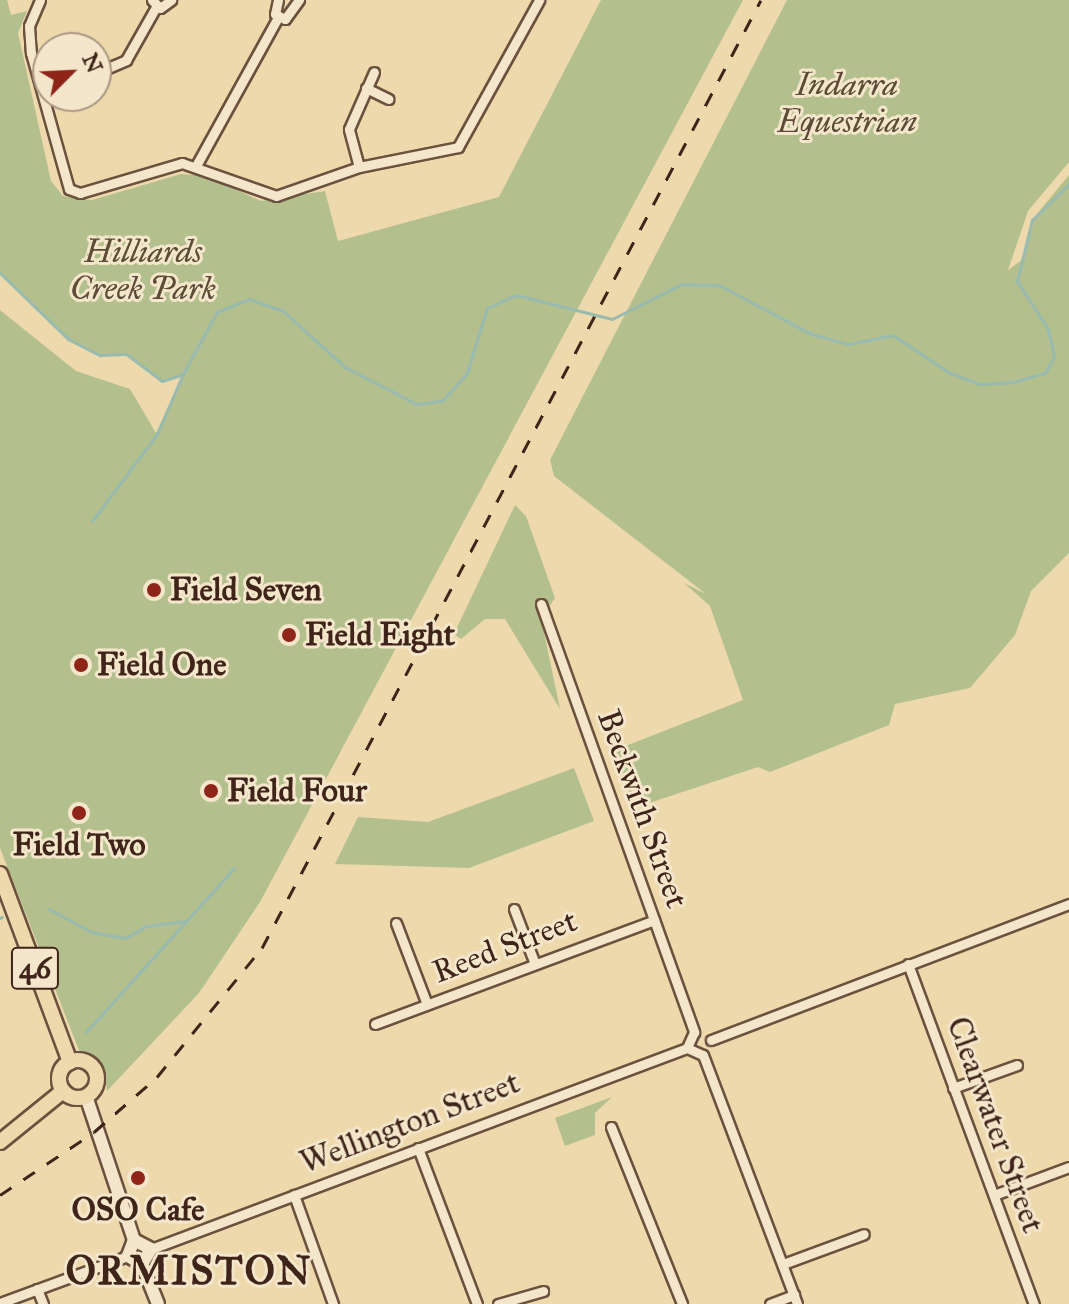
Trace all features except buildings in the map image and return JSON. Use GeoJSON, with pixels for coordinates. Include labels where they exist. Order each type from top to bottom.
{"type":"FeatureCollection","features":[{"type":"Feature","properties":{"kind":"main road","name":"46"},"geometry":{"type":"LineString","coordinates":[[0,874],[70,1062],[95,1071],[86,1096]]}},
{"type":"Feature","properties":{"kind":"main road"},"geometry":{"type":"LineString","coordinates":[[63,1091],[59,1075],[70,1062]]}},
{"type":"Feature","properties":{"kind":"main road"},"geometry":{"type":"LineString","coordinates":[[63,1091],[86,1096]]}},
{"type":"Feature","properties":{"kind":"main road"},"geometry":{"type":"LineString","coordinates":[[0,1142],[63,1091]]}},
{"type":"Feature","properties":{"kind":"street"},"geometry":{"type":"LineString","coordinates":[[32,45],[29,36],[40,0]]}},
{"type":"Feature","properties":{"kind":"street"},"geometry":{"type":"LineString","coordinates":[[112,66],[126,60],[154,3],[171,0]]}},
{"type":"Feature","properties":{"kind":"street"},"geometry":{"type":"LineString","coordinates":[[197,164],[278,17],[278,0]]}},
{"type":"Feature","properties":{"kind":"street"},"geometry":{"type":"LineString","coordinates":[[278,17],[288,18],[299,0]]}},
{"type":"Feature","properties":{"kind":"street"},"geometry":{"type":"LineString","coordinates":[[52,112],[69,189],[80,193],[197,164],[276,196],[359,167],[458,147],[539,0]]}},
{"type":"Feature","properties":{"kind":"street"},"geometry":{"type":"LineString","coordinates":[[359,167],[349,129],[374,72]]}},
{"type":"Feature","properties":{"kind":"street"},"geometry":{"type":"LineString","coordinates":[[366,88],[389,99]]}},
{"type":"Feature","properties":{"kind":"street","name":"Beckwith Street"},"geometry":{"type":"LineString","coordinates":[[541,604],[694,1032]]}},
{"type":"Feature","properties":{"kind":"street"},"geometry":{"type":"LineString","coordinates":[[703,1055],[711,1040],[1069,904]]}},
{"type":"Feature","properties":{"kind":"street"},"geometry":{"type":"LineString","coordinates":[[514,909],[535,964]]}},
{"type":"Feature","properties":{"kind":"street","name":"Reed Street"},"geometry":{"type":"LineString","coordinates":[[375,1024],[654,920]]}},
{"type":"Feature","properties":{"kind":"street"},"geometry":{"type":"LineString","coordinates":[[396,923],[427,1004]]}},
{"type":"Feature","properties":{"kind":"street","name":"Clearwater Street"},"geometry":{"type":"LineString","coordinates":[[908,964],[1034,1304]]}},
{"type":"Feature","properties":{"kind":"street"},"geometry":{"type":"LineString","coordinates":[[711,1040],[694,1032],[687,1048],[703,1055],[796,1300],[770,1304]]}},
{"type":"Feature","properties":{"kind":"street","name":"Wellington Street"},"geometry":{"type":"LineString","coordinates":[[151,1249],[687,1048]]}},
{"type":"Feature","properties":{"kind":"street"},"geometry":{"type":"LineString","coordinates":[[953,1088],[1017,1065]]}},
{"type":"Feature","properties":{"kind":"street"},"geometry":{"type":"LineString","coordinates":[[0,1303],[128,1256],[134,1240],[86,1096]]}},
{"type":"Feature","properties":{"kind":"street"},"geometry":{"type":"LineString","coordinates":[[611,1127],[682,1304]]}},
{"type":"Feature","properties":{"kind":"street"},"geometry":{"type":"LineString","coordinates":[[418,1148],[477,1304]]}},
{"type":"Feature","properties":{"kind":"street"},"geometry":{"type":"LineString","coordinates":[[994,1195],[1069,1167]]}},
{"type":"Feature","properties":{"kind":"street"},"geometry":{"type":"LineString","coordinates":[[294,1195],[333,1304]]}},
{"type":"Feature","properties":{"kind":"street"},"geometry":{"type":"LineString","coordinates":[[783,1264],[864,1234]]}},
{"type":"Feature","properties":{"kind":"street"},"geometry":{"type":"LineString","coordinates":[[134,1240],[151,1249],[142,1264]]}},
{"type":"Feature","properties":{"kind":"street"},"geometry":{"type":"LineString","coordinates":[[128,1256],[142,1264],[158,1304]]}},
{"type":"Feature","properties":{"kind":"street"},"geometry":{"type":"LineString","coordinates":[[37,1289],[43,1304]]}},
{"type":"Feature","properties":{"kind":"street"},"geometry":{"type":"LineString","coordinates":[[498,1304],[543,1291]]}},
{"type":"Feature","properties":{"kind":"green space","name":"Hilliards Creek Park"},"geometry":{"type":"Polygon","coordinates":[[[0,0],[7,0],[11,15],[27,11],[18,33],[32,96],[32,112],[36,112],[51,181],[63,196],[92,200],[181,174],[207,176],[261,201],[325,191],[338,241],[499,197],[601,0],[743,0],[260,902],[199,993],[107,1091],[104,1070],[80,1053],[0,848],[0,310],[76,371],[130,389],[156,433],[183,375],[162,381],[126,354],[100,355],[68,339],[0,273],[0,0]]]}},
{"type":"Feature","properties":{"kind":"green space","name":"Indarra Equestrian"},"geometry":{"type":"Polygon","coordinates":[[[787,0],[1069,0],[1069,162],[1028,211],[1008,270],[1022,260],[1032,220],[1069,175],[1069,553],[1031,591],[1015,635],[970,688],[895,704],[889,725],[770,772],[758,767],[634,808],[613,751],[743,700],[710,606],[684,583],[706,594],[554,476],[550,460],[787,0]]]}},
{"type":"Feature","properties":{"kind":"green space"},"geometry":{"type":"Polygon","coordinates":[[[515,505],[526,516],[555,598],[541,618],[560,709],[505,619],[485,619],[461,639],[454,634],[515,505]]]}},
{"type":"Feature","properties":{"kind":"green space"},"geometry":{"type":"Polygon","coordinates":[[[574,768],[594,821],[469,868],[335,864],[358,817],[428,822],[574,768]]]}},
{"type":"Feature","properties":{"kind":"green space"},"geometry":{"type":"Polygon","coordinates":[[[612,1097],[595,1113],[595,1135],[565,1146],[555,1118],[612,1097]]]}},
{"type":"Feature","properties":{"kind":"waterway"},"geometry":{"type":"LineString","coordinates":[[0,273],[68,339],[100,355],[126,354],[162,381],[183,374],[217,312],[249,299],[283,311],[345,367],[416,404],[442,401],[467,373],[487,308],[516,295],[612,319],[682,284],[719,285],[811,334],[849,344],[893,335],[948,372],[980,384],[1013,382],[1045,373],[1054,357],[1048,329],[1017,281],[1032,220],[1069,184]]}},
{"type":"Feature","properties":{"kind":"waterway"},"geometry":{"type":"LineString","coordinates":[[92,521],[157,434],[183,374]]}},
{"type":"Feature","properties":{"kind":"waterway"},"geometry":{"type":"LineString","coordinates":[[86,1032],[234,868]]}},
{"type":"Feature","properties":{"kind":"waterway"},"geometry":{"type":"LineString","coordinates":[[49,909],[91,932],[126,938],[146,926],[186,921]]}},
{"type":"Feature","properties":{"kind":"railway"},"geometry":{"type":"LineString","coordinates":[[0,1195],[94,1132],[157,1077],[262,948],[761,0]]}},
{"type":"Feature","properties":{"kind":"place","name":"Field Seven"},"geometry":{"type":"Point","coordinates":[154,590]}},
{"type":"Feature","properties":{"kind":"place","name":"Field Eight"},"geometry":{"type":"Point","coordinates":[289,635]}},
{"type":"Feature","properties":{"kind":"place","name":"Field One"},"geometry":{"type":"Point","coordinates":[81,665]}},
{"type":"Feature","properties":{"kind":"place","name":"Field Four"},"geometry":{"type":"Point","coordinates":[211,791]}},
{"type":"Feature","properties":{"kind":"place","name":"Field Two"},"geometry":{"type":"Point","coordinates":[79,813]}},
{"type":"Feature","properties":{"kind":"place","name":"OSO Cafe"},"geometry":{"type":"Point","coordinates":[138,1178]}},
{"type":"Feature","properties":{"kind":"district","name":"ORMISTON"},"geometry":{"type":"Point","coordinates":[189,1271]}}]}
